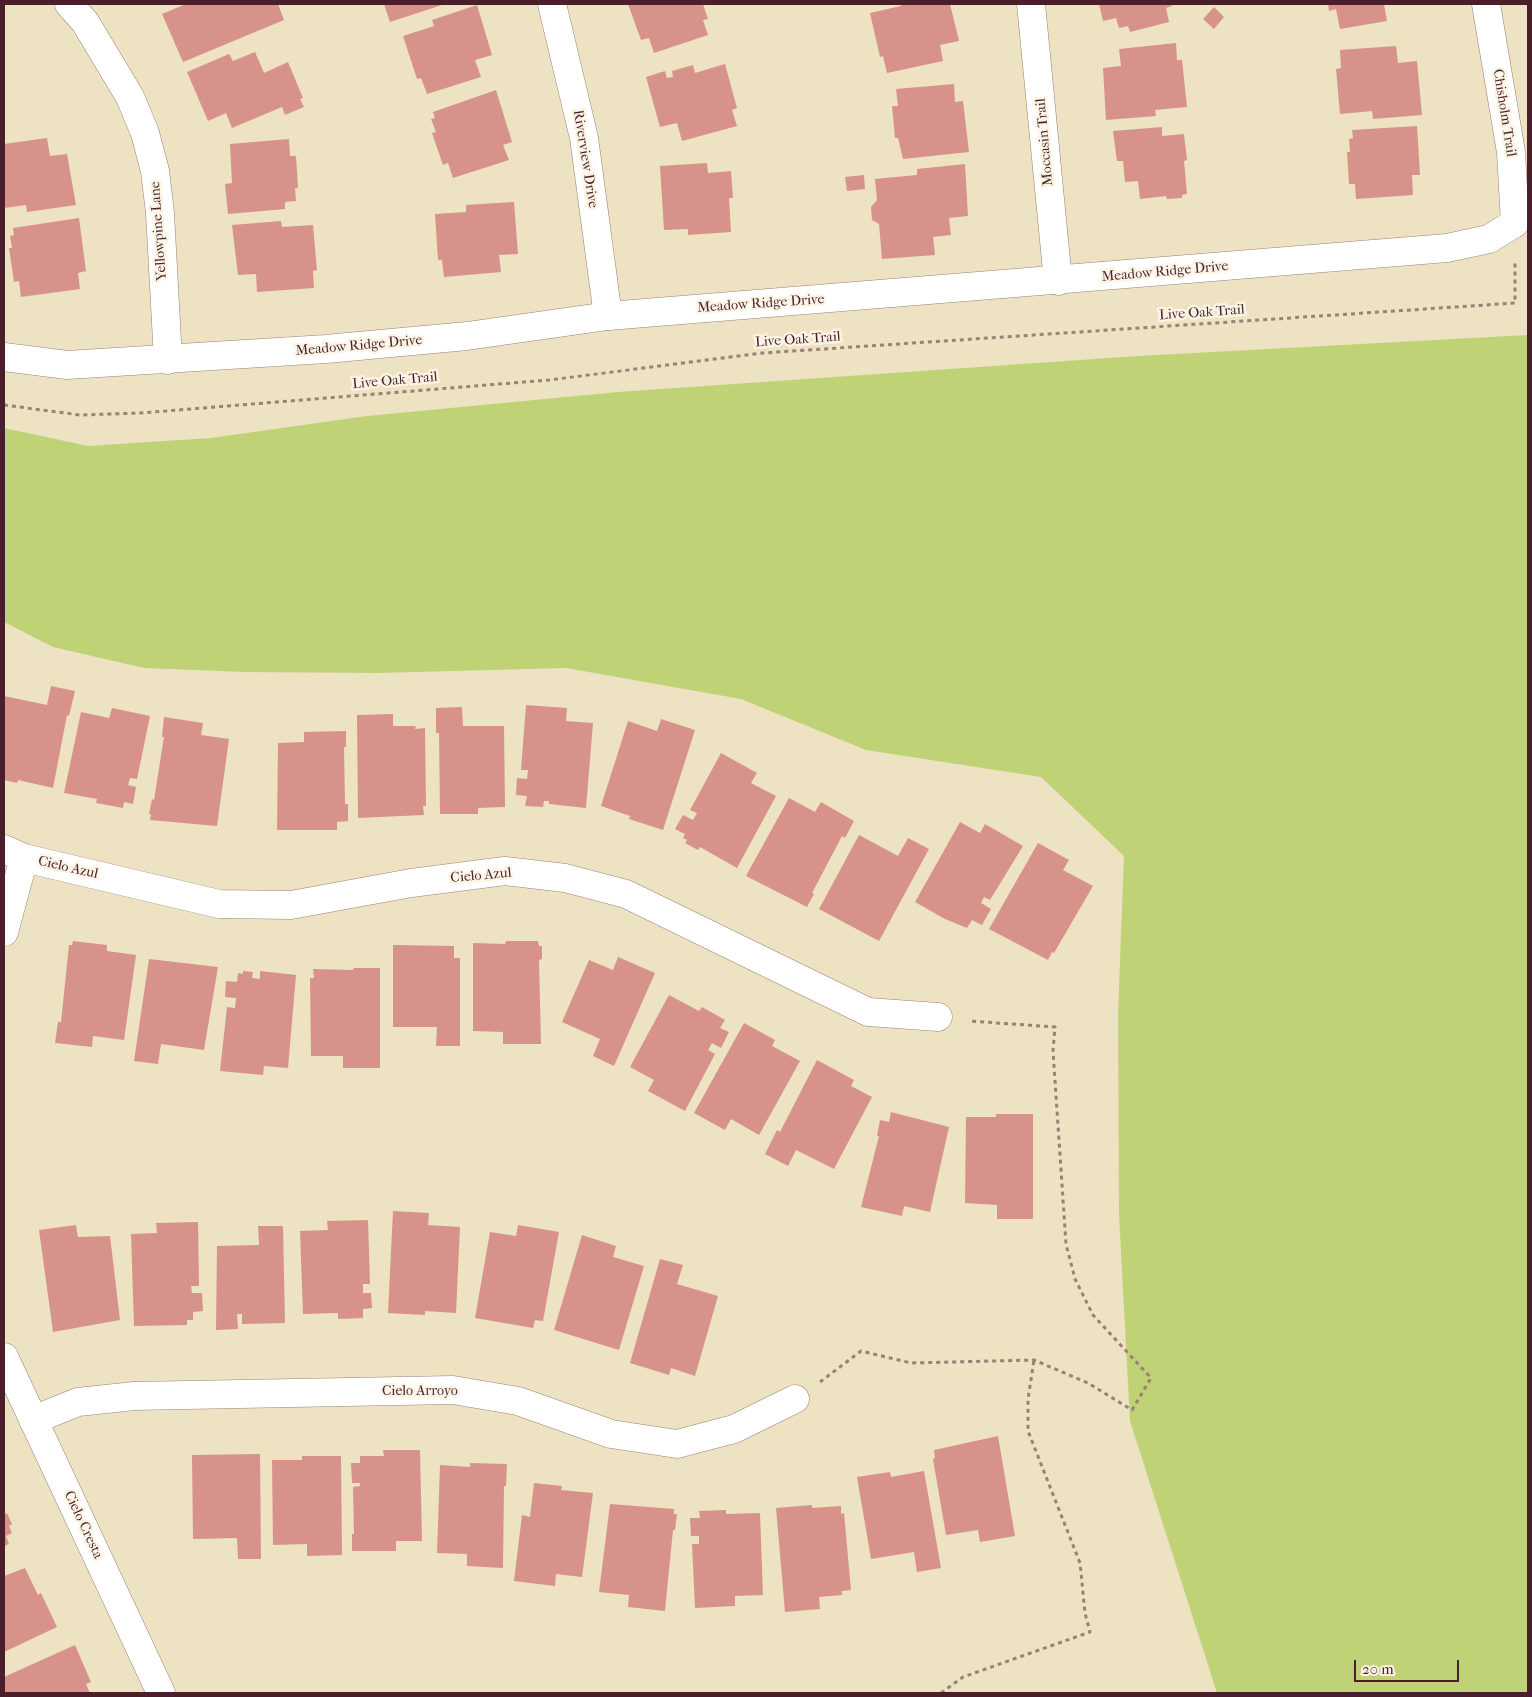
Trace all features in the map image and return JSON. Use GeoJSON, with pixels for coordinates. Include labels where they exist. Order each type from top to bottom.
{"type":"FeatureCollection","features":[{"type":"Feature","properties":{"kind":"street","name":"Yellowpine Lane"},"geometry":{"type":"LineString","coordinates":[[68,4],[86,22],[130,97],[145,132],[154,171],[160,213],[168,360]]}},
{"type":"Feature","properties":{"kind":"street","name":"Riverview Drive"},"geometry":{"type":"LineString","coordinates":[[552,4],[584,138],[608,316]]}},
{"type":"Feature","properties":{"kind":"street","name":"Moccasin Trail"},"geometry":{"type":"LineString","coordinates":[[1031,4],[1058,281]]}},
{"type":"Feature","properties":{"kind":"street","name":"Chisholm Trail"},"geometry":{"type":"LineString","coordinates":[[1486,4],[1512,152],[1515,223]]}},
{"type":"Feature","properties":{"kind":"street","name":"Meadow Ridge Drive"},"geometry":{"type":"LineString","coordinates":[[4,357],[67,365],[168,360],[467,336],[608,316],[1447,248],[1489,238],[1515,223]]}},
{"type":"Feature","properties":{"kind":"street"},"geometry":{"type":"LineString","coordinates":[[4,932],[14,853]]}},
{"type":"Feature","properties":{"kind":"street","name":"Cielo Azul"},"geometry":{"type":"LineString","coordinates":[[14,853],[219,904],[291,905],[411,883],[504,871],[565,878],[626,894],[868,1012],[938,1017]]}},
{"type":"Feature","properties":{"kind":"street","name":"Cielo Cresta"},"geometry":{"type":"LineString","coordinates":[[4,1357],[162,1693]]}},
{"type":"Feature","properties":{"kind":"street","name":"Cielo Arroyo"},"geometry":{"type":"LineString","coordinates":[[33,1420],[78,1402],[134,1396],[454,1390],[518,1401],[611,1434],[677,1444],[734,1429],[795,1399]]}},
{"type":"Feature","properties":{"kind":"path","name":"Live Oak Trail"},"geometry":{"type":"LineString","coordinates":[[4,405],[80,415],[140,413],[550,380],[763,353],[1516,303],[1515,223]]}},
{"type":"Feature","properties":{"kind":"path"},"geometry":{"type":"LineString","coordinates":[[846,1364],[861,1351],[911,1363],[1034,1360],[1088,1383],[1132,1410],[1150,1378],[1093,1315],[1075,1278],[1066,1244],[1053,1051],[1055,1027],[1009,1026],[938,1017]]}},
{"type":"Feature","properties":{"kind":"path"},"geometry":{"type":"LineString","coordinates":[[941,1693],[963,1677],[1090,1632],[1085,1613],[1080,1563],[1028,1431],[1028,1399],[1034,1360]]}},
{"type":"Feature","properties":{"kind":"green space"},"geometry":{"type":"Polygon","coordinates":[[[1528,335],[1528,1693],[1217,1693],[1130,1421],[1119,1214],[1118,1014],[1124,856],[1041,777],[866,750],[741,699],[566,668],[378,673],[244,672],[144,668],[53,647],[4,622],[4,428],[88,446],[211,438],[367,416],[618,392],[1138,356],[1528,335]]]}},
{"type":"Feature","properties":{"kind":"building"},"geometry":{"type":"Polygon","coordinates":[[[186,4],[278,4],[284,20],[183,62],[162,14],[186,4]]]}},
{"type":"Feature","properties":{"kind":"building"},"geometry":{"type":"Polygon","coordinates":[[[384,4],[445,4],[390,22],[384,4]]]}},
{"type":"Feature","properties":{"kind":"building"},"geometry":{"type":"Polygon","coordinates":[[[628,4],[703,4],[708,19],[703,20],[708,35],[654,53],[649,38],[641,40],[628,4]]]}},
{"type":"Feature","properties":{"kind":"building"},"geometry":{"type":"Polygon","coordinates":[[[901,4],[950,4],[959,41],[940,45],[943,61],[887,73],[883,56],[880,57],[870,13],[901,6],[901,4]]]}},
{"type":"Feature","properties":{"kind":"building"},"geometry":{"type":"Polygon","coordinates":[[[1099,4],[1171,4],[1172,6],[1166,8],[1169,22],[1130,32],[1128,26],[1119,28],[1116,18],[1103,21],[1099,4]]]}},
{"type":"Feature","properties":{"kind":"building"},"geometry":{"type":"Polygon","coordinates":[[[1328,4],[1384,4],[1387,21],[1340,29],[1336,9],[1329,11],[1328,4]]]}},
{"type":"Feature","properties":{"kind":"building"},"geometry":{"type":"Polygon","coordinates":[[[477,5],[492,55],[475,60],[481,77],[427,94],[421,78],[417,79],[403,36],[434,26],[432,20],[477,5]]]}},
{"type":"Feature","properties":{"kind":"building"},"geometry":{"type":"Polygon","coordinates":[[[1214,7],[1224,17],[1214,29],[1203,19],[1214,7]]]}},
{"type":"Feature","properties":{"kind":"building"},"geometry":{"type":"Polygon","coordinates":[[[1176,43],[1177,60],[1182,60],[1187,107],[1155,110],[1156,116],[1106,120],[1103,68],[1121,66],[1119,49],[1176,43]]]}},
{"type":"Feature","properties":{"kind":"building"},"geometry":{"type":"Polygon","coordinates":[[[1396,46],[1398,63],[1417,61],[1422,115],[1373,119],[1372,111],[1340,114],[1336,69],[1341,68],[1340,50],[1396,46]]]}},
{"type":"Feature","properties":{"kind":"building"},"geometry":{"type":"Polygon","coordinates":[[[255,52],[264,73],[288,62],[303,98],[300,99],[304,107],[285,115],[282,107],[232,128],[226,113],[208,121],[187,72],[229,54],[233,61],[255,52]]]}},
{"type":"Feature","properties":{"kind":"building"},"geometry":{"type":"Polygon","coordinates":[[[725,64],[737,108],[732,110],[737,126],[682,141],[677,123],[660,127],[646,77],[665,71],[667,78],[673,77],[672,71],[693,65],[695,73],[725,64]]]}},
{"type":"Feature","properties":{"kind":"building"},"geometry":{"type":"Polygon","coordinates":[[[954,84],[955,102],[963,101],[969,152],[903,159],[898,138],[895,138],[892,106],[898,106],[896,89],[954,84]]]}},
{"type":"Feature","properties":{"kind":"building"},"geometry":{"type":"Polygon","coordinates":[[[496,90],[512,142],[503,145],[509,160],[453,178],[448,163],[443,165],[432,133],[436,132],[431,119],[435,118],[433,112],[496,90]]]}},
{"type":"Feature","properties":{"kind":"building"},"geometry":{"type":"Polygon","coordinates":[[[1417,126],[1420,175],[1412,175],[1413,195],[1356,199],[1355,184],[1349,184],[1347,152],[1350,152],[1349,139],[1353,138],[1352,130],[1417,126]]]}},
{"type":"Feature","properties":{"kind":"building"},"geometry":{"type":"Polygon","coordinates":[[[1162,127],[1162,136],[1184,134],[1187,160],[1184,161],[1187,194],[1182,195],[1182,198],[1167,199],[1166,196],[1140,199],[1138,181],[1125,182],[1123,161],[1117,161],[1113,131],[1162,127]]]}},
{"type":"Feature","properties":{"kind":"building"},"geometry":{"type":"Polygon","coordinates":[[[47,138],[50,156],[67,154],[76,205],[27,212],[26,205],[4,208],[4,144],[47,138]]]}},
{"type":"Feature","properties":{"kind":"building"},"geometry":{"type":"Polygon","coordinates":[[[289,139],[290,156],[296,156],[298,188],[295,188],[296,201],[285,202],[285,209],[228,214],[225,184],[232,183],[230,144],[289,139]]]}},
{"type":"Feature","properties":{"kind":"building"},"geometry":{"type":"Polygon","coordinates":[[[707,163],[708,173],[731,171],[733,198],[729,198],[731,232],[688,235],[688,229],[664,230],[660,166],[707,163]]]}},
{"type":"Feature","properties":{"kind":"building"},"geometry":{"type":"Polygon","coordinates":[[[965,164],[968,216],[949,218],[951,235],[933,237],[935,255],[882,259],[879,224],[872,220],[871,207],[877,200],[875,179],[917,175],[917,169],[965,164]]]}},
{"type":"Feature","properties":{"kind":"building"},"geometry":{"type":"Polygon","coordinates":[[[864,175],[865,189],[847,191],[845,177],[864,175]]]}},
{"type":"Feature","properties":{"kind":"building"},"geometry":{"type":"Polygon","coordinates":[[[514,202],[518,254],[499,255],[501,272],[444,277],[442,260],[438,260],[435,214],[466,212],[466,205],[514,202]]]}},
{"type":"Feature","properties":{"kind":"building"},"geometry":{"type":"Polygon","coordinates":[[[79,218],[86,271],[78,273],[80,289],[21,297],[19,281],[14,282],[9,248],[12,248],[10,236],[14,235],[13,228],[79,218]]]}},
{"type":"Feature","properties":{"kind":"building"},"geometry":{"type":"Polygon","coordinates":[[[281,221],[282,227],[313,225],[317,270],[313,271],[314,288],[257,292],[256,274],[238,275],[232,225],[281,221]]]}},
{"type":"Feature","properties":{"kind":"building"},"geometry":{"type":"Polygon","coordinates":[[[51,686],[75,691],[69,716],[67,715],[53,788],[18,780],[17,783],[4,780],[4,696],[47,705],[51,686]]]}},
{"type":"Feature","properties":{"kind":"building"},"geometry":{"type":"Polygon","coordinates":[[[526,705],[567,708],[566,721],[593,723],[586,808],[549,804],[549,801],[544,801],[543,807],[525,806],[527,796],[516,795],[517,778],[527,779],[528,770],[521,770],[526,705]]]}},
{"type":"Feature","properties":{"kind":"building"},"geometry":{"type":"Polygon","coordinates":[[[462,707],[463,726],[504,726],[505,807],[478,808],[478,814],[440,814],[439,733],[436,733],[436,708],[462,707]]]}},
{"type":"Feature","properties":{"kind":"building"},"geometry":{"type":"Polygon","coordinates":[[[112,708],[150,716],[137,779],[130,778],[128,785],[136,787],[133,804],[124,802],[123,808],[96,803],[97,799],[64,793],[81,712],[109,718],[112,708]]]}},
{"type":"Feature","properties":{"kind":"building"},"geometry":{"type":"Polygon","coordinates":[[[393,714],[393,726],[416,726],[415,729],[425,728],[426,806],[423,806],[424,815],[358,818],[357,715],[393,714]]]}},
{"type":"Feature","properties":{"kind":"building"},"geometry":{"type":"Polygon","coordinates":[[[164,717],[203,723],[201,735],[229,739],[217,826],[150,820],[151,814],[149,814],[152,799],[154,800],[164,737],[162,737],[164,717]]]}},
{"type":"Feature","properties":{"kind":"building"},"geometry":{"type":"Polygon","coordinates":[[[661,719],[695,730],[663,830],[629,819],[630,816],[601,806],[628,721],[657,731],[661,719]]]}},
{"type":"Feature","properties":{"kind":"building"},"geometry":{"type":"Polygon","coordinates":[[[346,731],[346,747],[344,747],[345,804],[348,804],[348,821],[337,822],[337,830],[277,830],[278,743],[304,742],[304,732],[346,731]]]}},
{"type":"Feature","properties":{"kind":"building"},"geometry":{"type":"Polygon","coordinates":[[[721,753],[757,773],[751,783],[776,796],[737,868],[700,847],[698,850],[685,843],[687,840],[683,838],[685,834],[675,829],[683,815],[693,820],[697,813],[690,810],[721,753]]]}},
{"type":"Feature","properties":{"kind":"building"},"geometry":{"type":"Polygon","coordinates":[[[789,798],[815,812],[821,802],[854,821],[845,838],[842,836],[812,893],[814,894],[807,907],[746,876],[789,798]]]}},
{"type":"Feature","properties":{"kind":"building"},"geometry":{"type":"Polygon","coordinates":[[[960,822],[980,833],[985,824],[1023,846],[990,900],[984,897],[981,903],[991,909],[982,925],[972,920],[967,928],[945,919],[915,902],[960,822]]]}},
{"type":"Feature","properties":{"kind":"building"},"geometry":{"type":"Polygon","coordinates":[[[859,835],[898,856],[908,838],[929,849],[879,941],[819,909],[859,835]]]}},
{"type":"Feature","properties":{"kind":"building"},"geometry":{"type":"Polygon","coordinates":[[[1038,843],[1069,860],[1063,870],[1093,886],[1048,960],[989,929],[1038,843]]]}},
{"type":"Feature","properties":{"kind":"building"},"geometry":{"type":"Polygon","coordinates":[[[73,941],[107,945],[107,951],[136,955],[124,1040],[93,1036],[92,1047],[55,1043],[58,1022],[61,1022],[69,945],[72,945],[73,941]]]}},
{"type":"Feature","properties":{"kind":"building"},"geometry":{"type":"Polygon","coordinates":[[[506,941],[538,941],[539,946],[542,946],[542,959],[539,960],[541,1044],[503,1044],[503,1032],[473,1031],[473,943],[505,944],[506,941]]]}},
{"type":"Feature","properties":{"kind":"building"},"geometry":{"type":"Polygon","coordinates":[[[393,945],[454,946],[454,958],[460,958],[460,1046],[436,1046],[437,1027],[393,1027],[393,945]]]}},
{"type":"Feature","properties":{"kind":"building"},"geometry":{"type":"Polygon","coordinates":[[[618,957],[655,973],[614,1066],[593,1056],[600,1039],[562,1022],[589,960],[613,970],[618,957]]]}},
{"type":"Feature","properties":{"kind":"building"},"geometry":{"type":"Polygon","coordinates":[[[149,959],[218,967],[204,1050],[161,1044],[158,1064],[134,1061],[149,959]]]}},
{"type":"Feature","properties":{"kind":"building"},"geometry":{"type":"Polygon","coordinates":[[[354,968],[380,968],[380,1068],[343,1068],[343,1056],[311,1056],[310,978],[314,978],[313,969],[353,970],[354,968]]]}},
{"type":"Feature","properties":{"kind":"building"},"geometry":{"type":"Polygon","coordinates":[[[243,971],[253,972],[252,978],[260,979],[260,971],[296,975],[288,1068],[264,1066],[263,1075],[220,1071],[227,1007],[235,1008],[236,998],[225,997],[226,981],[237,982],[238,973],[243,974],[243,971]]]}},
{"type":"Feature","properties":{"kind":"building"},"geometry":{"type":"Polygon","coordinates":[[[669,995],[699,1011],[702,1007],[725,1020],[720,1028],[729,1032],[721,1048],[712,1043],[708,1050],[715,1054],[685,1111],[648,1091],[654,1080],[630,1067],[669,995]]]}},
{"type":"Feature","properties":{"kind":"building"},"geometry":{"type":"Polygon","coordinates":[[[744,1023],[775,1040],[772,1046],[800,1061],[759,1135],[731,1119],[725,1130],[694,1113],[744,1023]]]}},
{"type":"Feature","properties":{"kind":"building"},"geometry":{"type":"Polygon","coordinates":[[[817,1060],[854,1080],[851,1086],[872,1097],[834,1169],[796,1150],[788,1166],[765,1154],[777,1130],[780,1132],[817,1060]]]}},
{"type":"Feature","properties":{"kind":"building"},"geometry":{"type":"Polygon","coordinates":[[[891,1112],[949,1127],[930,1212],[904,1206],[902,1216],[861,1207],[879,1136],[877,1136],[880,1120],[889,1122],[891,1112]]]}},
{"type":"Feature","properties":{"kind":"building"},"geometry":{"type":"Polygon","coordinates":[[[996,1114],[1033,1114],[1033,1219],[997,1219],[997,1205],[965,1203],[966,1117],[996,1117],[996,1114]]]}},
{"type":"Feature","properties":{"kind":"building"},"geometry":{"type":"Polygon","coordinates":[[[393,1211],[429,1213],[428,1225],[460,1227],[456,1313],[425,1311],[425,1315],[388,1313],[393,1211]]]}},
{"type":"Feature","properties":{"kind":"building"},"geometry":{"type":"Polygon","coordinates":[[[368,1220],[370,1284],[363,1284],[363,1293],[371,1293],[372,1308],[363,1309],[363,1318],[338,1319],[338,1313],[303,1314],[300,1231],[328,1230],[327,1221],[368,1220]]]}},
{"type":"Feature","properties":{"kind":"building"},"geometry":{"type":"Polygon","coordinates":[[[198,1222],[199,1286],[191,1286],[192,1293],[202,1293],[203,1311],[193,1312],[193,1320],[187,1320],[187,1325],[134,1326],[131,1234],[157,1233],[156,1223],[198,1222]]]}},
{"type":"Feature","properties":{"kind":"building"},"geometry":{"type":"Polygon","coordinates":[[[76,1225],[78,1237],[110,1236],[120,1320],[53,1332],[39,1230],[76,1225]]]}},
{"type":"Feature","properties":{"kind":"building"},"geometry":{"type":"Polygon","coordinates":[[[518,1225],[559,1232],[543,1321],[535,1320],[533,1328],[475,1318],[490,1232],[516,1236],[518,1225]]]}},
{"type":"Feature","properties":{"kind":"building"},"geometry":{"type":"Polygon","coordinates":[[[258,1226],[283,1226],[285,1323],[242,1324],[242,1314],[237,1314],[238,1329],[216,1330],[217,1246],[259,1245],[258,1226]]]}},
{"type":"Feature","properties":{"kind":"building"},"geometry":{"type":"Polygon","coordinates":[[[582,1235],[616,1246],[613,1257],[644,1266],[619,1350],[554,1330],[582,1235]]]}},
{"type":"Feature","properties":{"kind":"building"},"geometry":{"type":"Polygon","coordinates":[[[660,1259],[683,1265],[677,1284],[718,1296],[695,1376],[671,1368],[669,1375],[630,1363],[660,1259]]]}},
{"type":"Feature","properties":{"kind":"building"},"geometry":{"type":"Polygon","coordinates":[[[998,1436],[1015,1536],[980,1542],[978,1530],[946,1535],[933,1459],[935,1458],[934,1450],[998,1436]]]}},
{"type":"Feature","properties":{"kind":"building"},"geometry":{"type":"Polygon","coordinates":[[[383,1450],[420,1450],[422,1541],[396,1541],[396,1551],[352,1551],[352,1534],[354,1534],[353,1487],[360,1486],[360,1483],[352,1483],[351,1463],[360,1463],[360,1456],[384,1456],[383,1450]]]}},
{"type":"Feature","properties":{"kind":"building"},"geometry":{"type":"Polygon","coordinates":[[[260,1454],[261,1559],[238,1559],[237,1538],[193,1539],[192,1455],[260,1454]]]}},
{"type":"Feature","properties":{"kind":"building"},"geometry":{"type":"Polygon","coordinates":[[[302,1456],[341,1456],[342,1555],[307,1556],[307,1544],[273,1545],[272,1460],[302,1460],[302,1456]]]}},
{"type":"Feature","properties":{"kind":"building"},"geometry":{"type":"Polygon","coordinates":[[[470,1463],[507,1464],[506,1486],[504,1486],[503,1568],[467,1566],[467,1554],[437,1553],[440,1465],[470,1467],[470,1463]]]}},
{"type":"Feature","properties":{"kind":"building"},"geometry":{"type":"Polygon","coordinates":[[[924,1471],[941,1568],[917,1572],[914,1552],[871,1559],[857,1477],[890,1472],[891,1477],[924,1471]]]}},
{"type":"Feature","properties":{"kind":"building"},"geometry":{"type":"Polygon","coordinates":[[[534,1483],[562,1486],[561,1490],[593,1493],[582,1577],[556,1574],[555,1586],[514,1581],[522,1515],[530,1517],[534,1483]]]}},
{"type":"Feature","properties":{"kind":"building"},"geometry":{"type":"Polygon","coordinates":[[[610,1504],[674,1509],[674,1514],[677,1514],[675,1530],[673,1530],[665,1611],[628,1607],[629,1595],[599,1592],[610,1504]]]}},
{"type":"Feature","properties":{"kind":"building"},"geometry":{"type":"Polygon","coordinates":[[[812,1505],[812,1508],[841,1506],[841,1514],[844,1513],[851,1590],[842,1591],[842,1595],[819,1597],[820,1609],[785,1612],[776,1508],[812,1505]]]}},
{"type":"Feature","properties":{"kind":"building"},"geometry":{"type":"Polygon","coordinates":[[[726,1510],[726,1514],[760,1513],[763,1595],[735,1596],[735,1606],[695,1608],[692,1544],[699,1544],[699,1536],[691,1536],[690,1518],[700,1518],[699,1511],[726,1510]]]}},
{"type":"Feature","properties":{"kind":"building"},"geometry":{"type":"Polygon","coordinates":[[[7,1513],[12,1524],[9,1526],[12,1533],[6,1536],[9,1544],[4,1546],[4,1515],[7,1513]]]}},
{"type":"Feature","properties":{"kind":"building"},"geometry":{"type":"Polygon","coordinates":[[[25,1568],[38,1595],[41,1593],[57,1627],[4,1652],[4,1576],[25,1568]]]}},
{"type":"Feature","properties":{"kind":"building"},"geometry":{"type":"Polygon","coordinates":[[[75,1645],[91,1682],[86,1684],[90,1693],[4,1693],[4,1677],[75,1645]]]}}]}
